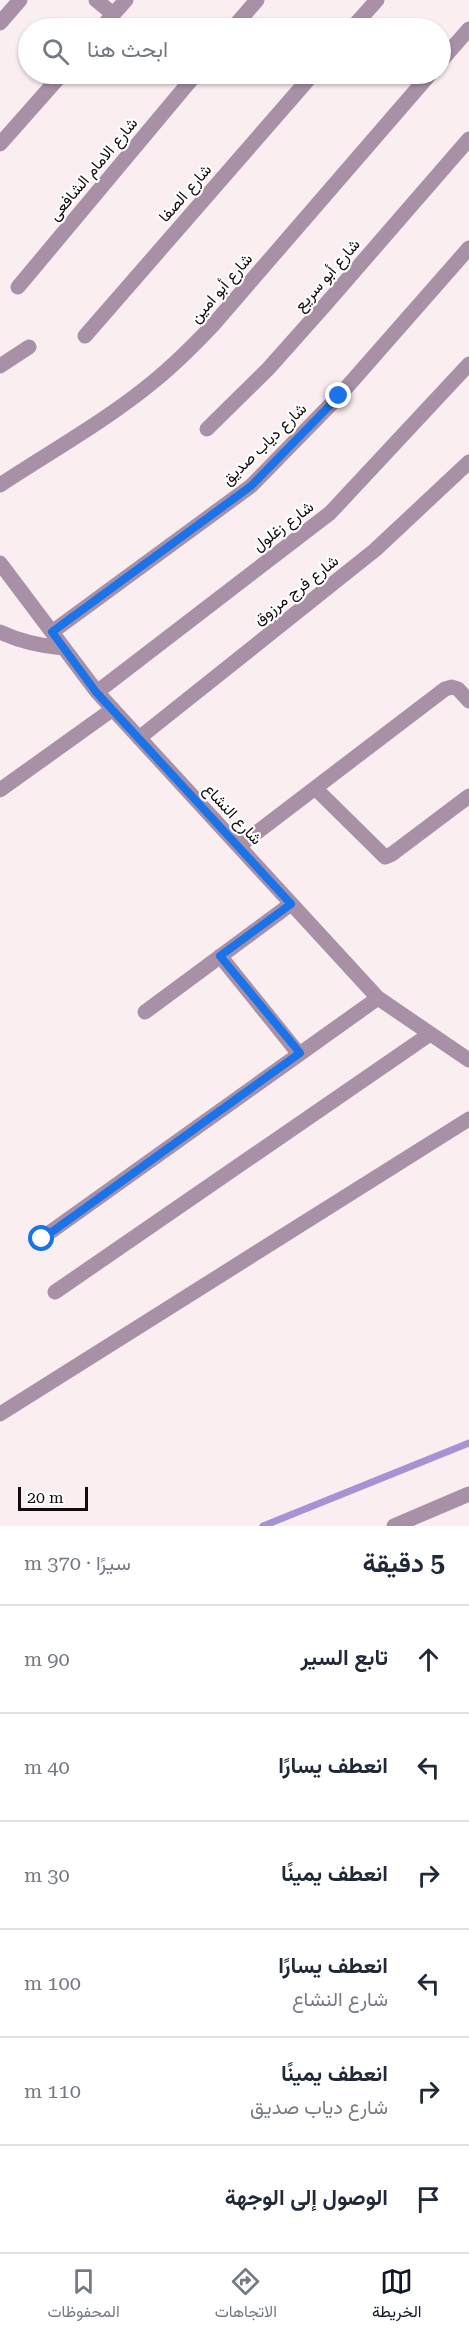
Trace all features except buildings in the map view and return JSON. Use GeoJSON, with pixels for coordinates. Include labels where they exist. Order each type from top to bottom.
{"type":"FeatureCollection","features":[{"type":"Feature","properties":{"kind":"street"},"geometry":{"type":"LineString","coordinates":[[0,23],[20,0]]}},
{"type":"Feature","properties":{"kind":"street"},"geometry":{"type":"LineString","coordinates":[[96,0],[113,14]]}},
{"type":"Feature","properties":{"kind":"street"},"geometry":{"type":"LineString","coordinates":[[110,18],[126,0]]}},
{"type":"Feature","properties":{"kind":"street"},"geometry":{"type":"LineString","coordinates":[[242,18],[257,0]]}},
{"type":"Feature","properties":{"kind":"street"},"geometry":{"type":"LineString","coordinates":[[361,18],[377,0]]}},
{"type":"Feature","properties":{"kind":"street"},"geometry":{"type":"LineString","coordinates":[[451,50],[469,29]]}},
{"type":"Feature","properties":{"kind":"street"},"geometry":{"type":"LineString","coordinates":[[0,144],[53,84]]}},
{"type":"Feature","properties":{"kind":"street","name":"شارع الامام الشافعى"},"geometry":{"type":"LineString","coordinates":[[18,287],[188,84]]}},
{"type":"Feature","properties":{"kind":"street","name":"شارع الصفا"},"geometry":{"type":"LineString","coordinates":[[85,336],[304,84]]}},
{"type":"Feature","properties":{"kind":"street","name":"شارع أبو امين"},"geometry":{"type":"LineString","coordinates":[[0,485],[152,384],[184,356],[421,84]]}},
{"type":"Feature","properties":{"kind":"street","name":"شارع أبو سريع"},"geometry":{"type":"LineString","coordinates":[[207,429],[282,353],[469,139]]}},
{"type":"Feature","properties":{"kind":"street","name":"شارع دياب صديق"},"geometry":{"type":"LineString","coordinates":[[52,632],[251,486],[339,396],[469,248]]}},
{"type":"Feature","properties":{"kind":"street"},"geometry":{"type":"LineString","coordinates":[[0,366],[29,347]]}},
{"type":"Feature","properties":{"kind":"street","name":"شارع زغلول"},"geometry":{"type":"LineString","coordinates":[[96,692],[330,513],[469,364]]}},
{"type":"Feature","properties":{"kind":"street","name":"شارع فرج مرزوق"},"geometry":{"type":"LineString","coordinates":[[139,738],[375,550],[469,462]]}},
{"type":"Feature","properties":{"kind":"street","name":"شارع النشاع"},"geometry":{"type":"LineString","coordinates":[[0,563],[96,692],[378,998],[469,1060]]}},
{"type":"Feature","properties":{"kind":"street"},"geometry":{"type":"LineString","coordinates":[[0,632],[37,646],[63,648]]}},
{"type":"Feature","properties":{"kind":"street"},"geometry":{"type":"LineString","coordinates":[[238,846],[445,689],[452,687],[458,690],[469,701]]}},
{"type":"Feature","properties":{"kind":"street"},"geometry":{"type":"LineString","coordinates":[[0,790],[113,709]]}},
{"type":"Feature","properties":{"kind":"street"},"geometry":{"type":"LineString","coordinates":[[315,788],[385,857],[469,796]]}},
{"type":"Feature","properties":{"kind":"street"},"geometry":{"type":"LineString","coordinates":[[145,1012],[291,904]]}},
{"type":"Feature","properties":{"kind":"street"},"geometry":{"type":"LineString","coordinates":[[220,956],[300,1053]]}},
{"type":"Feature","properties":{"kind":"street"},"geometry":{"type":"LineString","coordinates":[[42,1239],[378,998]]}},
{"type":"Feature","properties":{"kind":"street"},"geometry":{"type":"LineString","coordinates":[[55,1292],[430,1034]]}},
{"type":"Feature","properties":{"kind":"street"},"geometry":{"type":"LineString","coordinates":[[0,1414],[469,1119]]}},
{"type":"Feature","properties":{"kind":"street"},"geometry":{"type":"LineString","coordinates":[[394,1526],[469,1494]]}},
{"type":"Feature","properties":{"kind":"waterway"},"geometry":{"type":"LineString","coordinates":[[263,1526],[469,1443]]}},
{"type":"Feature","properties":{"kind":"route"},"geometry":{"type":"LineString","coordinates":[[42,1239],[300,1053],[220,956],[291,904],[96,692],[52,632],[251,486],[339,396]]}}]}
